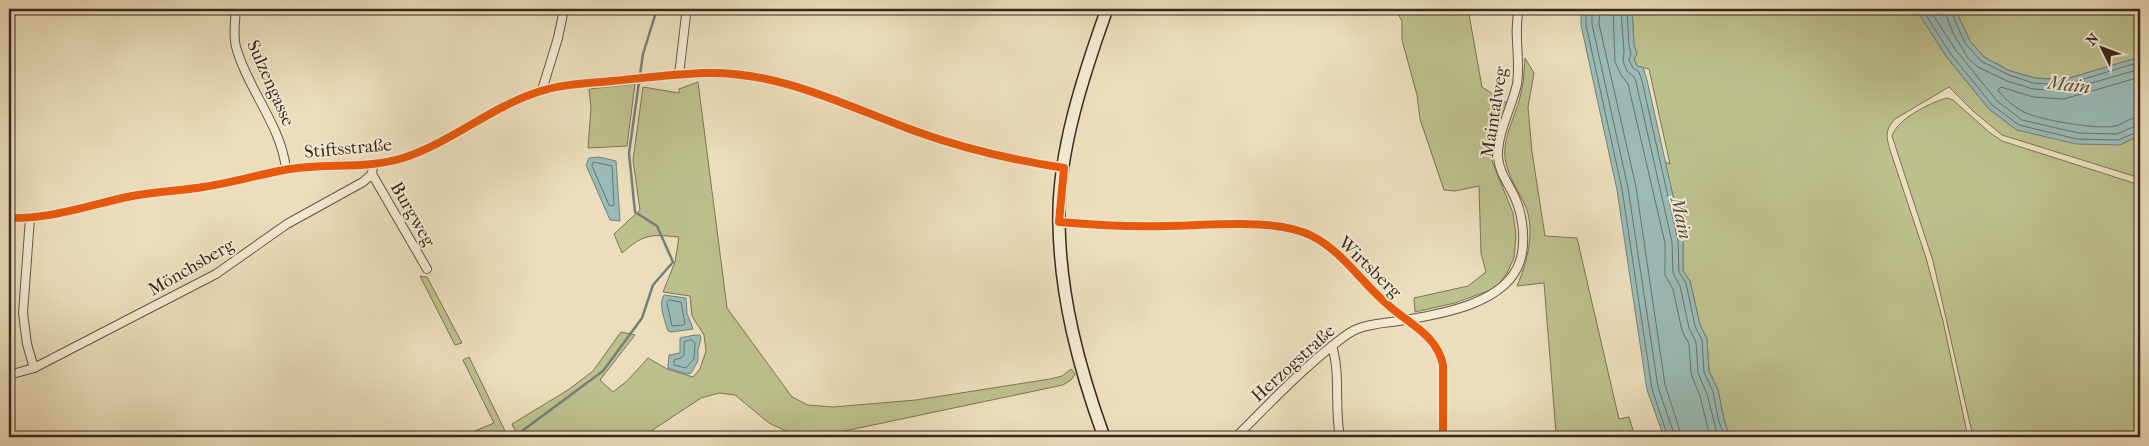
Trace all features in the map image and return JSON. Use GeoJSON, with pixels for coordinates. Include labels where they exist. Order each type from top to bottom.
{"type":"FeatureCollection","features":[{"type":"Feature","properties":{"kind":"street","name":"Sulzengasse"},"geometry":{"type":"LineString","coordinates":[[236,9],[234,29],[236,46],[250,84],[280,141],[286,169]]}},
{"type":"Feature","properties":{"kind":"street"},"geometry":{"type":"LineString","coordinates":[[542,90],[558,38],[564,9]]}},
{"type":"Feature","properties":{"kind":"street"},"geometry":{"type":"LineString","coordinates":[[1104,437],[1086,386],[1074,340],[1061,263],[1058,222],[1064,168],[1080,90],[1107,9]]}},
{"type":"Feature","properties":{"kind":"street","name":"Maintalweg"},"geometry":{"type":"LineString","coordinates":[[1407,320],[1460,308],[1484,299],[1497,292],[1507,282],[1520,262],[1523,247],[1521,216],[1516,199],[1502,172],[1498,155],[1517,81],[1516,35],[1519,9]]}},
{"type":"Feature","properties":{"kind":"street"},"geometry":{"type":"LineString","coordinates":[[679,75],[686,15]]}},
{"type":"Feature","properties":{"kind":"street","name":"Stiftsstraße"},"geometry":{"type":"LineString","coordinates":[[9,218],[45,217],[130,197],[205,187],[286,169],[373,165],[403,158],[429,148],[484,118],[542,90],[635,78],[709,73],[746,76],[793,85],[954,145],[1003,157],[1064,168]]}},
{"type":"Feature","properties":{"kind":"street"},"geometry":{"type":"LineString","coordinates":[[372,174],[373,165]]}},
{"type":"Feature","properties":{"kind":"street","name":"Burgweg"},"geometry":{"type":"LineString","coordinates":[[372,174],[427,269]]}},
{"type":"Feature","properties":{"kind":"street","name":"Mönchsberg"},"geometry":{"type":"LineString","coordinates":[[9,375],[34,368],[216,274],[287,224],[363,182],[372,174]]}},
{"type":"Feature","properties":{"kind":"street"},"geometry":{"type":"LineString","coordinates":[[30,218],[23,313],[27,344],[34,368]]}},
{"type":"Feature","properties":{"kind":"street","name":"Wirtsberg"},"geometry":{"type":"LineString","coordinates":[[1058,222],[1108,226],[1277,226],[1298,230],[1312,236],[1336,254],[1376,295],[1434,342],[1441,354],[1445,380],[1443,437]]}},
{"type":"Feature","properties":{"kind":"street","name":"Herzogstraße"},"geometry":{"type":"LineString","coordinates":[[1236,437],[1314,360],[1332,346],[1357,329],[1407,320]]}},
{"type":"Feature","properties":{"kind":"street"},"geometry":{"type":"LineString","coordinates":[[1332,346],[1335,362],[1340,437]]}},
{"type":"Feature","properties":{"kind":"green space"},"geometry":{"type":"Polygon","coordinates":[[[1395,9],[1468,9],[1482,87],[1508,104],[1494,143],[1492,161],[1513,213],[1516,236],[1514,258],[1507,273],[1496,288],[1455,303],[1415,312],[1414,298],[1468,286],[1486,272],[1481,253],[1479,186],[1455,191],[1444,190],[1420,119],[1417,95],[1402,40],[1402,21],[1395,9]]]}},
{"type":"Feature","properties":{"kind":"green space"},"geometry":{"type":"Polygon","coordinates":[[[1632,9],[1916,9],[1946,56],[1989,109],[2017,130],[2120,145],[2140,135],[2140,178],[2002,135],[1973,111],[1949,87],[1895,119],[1889,127],[1887,137],[1889,145],[1926,258],[1943,321],[1968,437],[1730,437],[1724,420],[1718,390],[1709,371],[1707,339],[1700,325],[1690,281],[1683,271],[1683,240],[1665,162],[1670,164],[1649,69],[1637,66],[1634,59],[1637,54],[1634,45],[1632,9]]]}},
{"type":"Feature","properties":{"kind":"green space"},"geometry":{"type":"Polygon","coordinates":[[[1955,9],[2140,9],[2140,57],[2063,80],[2035,78],[2010,71],[1984,57],[1970,41],[1955,9]]]}},
{"type":"Feature","properties":{"kind":"green space"},"geometry":{"type":"Polygon","coordinates":[[[1525,58],[1534,73],[1528,107],[1532,152],[1545,236],[1577,238],[1619,419],[1629,417],[1635,437],[1546,437],[1556,433],[1544,283],[1517,286],[1527,257],[1530,225],[1525,205],[1507,169],[1505,154],[1507,136],[1522,89],[1525,58]]]}},
{"type":"Feature","properties":{"kind":"green space"},"geometry":{"type":"Polygon","coordinates":[[[698,82],[727,308],[792,397],[808,405],[833,407],[916,400],[1050,379],[1062,376],[1071,369],[1075,374],[1071,380],[1063,385],[835,433],[807,435],[786,431],[769,423],[735,395],[719,393],[701,398],[642,437],[518,437],[512,424],[568,390],[593,371],[621,332],[635,335],[600,380],[613,392],[627,381],[648,358],[667,369],[693,377],[700,369],[706,351],[704,335],[692,316],[690,296],[663,292],[675,262],[679,237],[648,237],[636,242],[622,253],[614,234],[640,210],[633,160],[643,87],[679,93],[679,89],[698,82]]]}},
{"type":"Feature","properties":{"kind":"green space"},"geometry":{"type":"Polygon","coordinates":[[[635,84],[627,146],[588,148],[591,107],[589,89],[635,84]]]}},
{"type":"Feature","properties":{"kind":"green space"},"geometry":{"type":"Polygon","coordinates":[[[1947,98],[1953,100],[2002,141],[2140,185],[2140,437],[1973,437],[1933,261],[1892,136],[1900,123],[1915,112],[1947,98]]]}},
{"type":"Feature","properties":{"kind":"green space"},"geometry":{"type":"Polygon","coordinates":[[[420,276],[427,277],[462,343],[455,345],[420,276]]]}},
{"type":"Feature","properties":{"kind":"green space"},"geometry":{"type":"Polygon","coordinates":[[[469,357],[508,437],[460,437],[494,423],[463,360],[469,357]]]}},
{"type":"Feature","properties":{"kind":"water"},"geometry":{"type":"Polygon","coordinates":[[[1581,9],[1632,9],[1634,45],[1637,54],[1634,59],[1637,66],[1643,67],[1647,80],[1683,240],[1683,271],[1690,281],[1700,325],[1707,339],[1709,371],[1718,390],[1724,420],[1730,437],[1664,437],[1647,390],[1617,190],[1581,25],[1581,9]]]}},
{"type":"Feature","properties":{"kind":"water","name":"Main"},"geometry":{"type":"Polygon","coordinates":[[[1916,9],[1955,9],[1970,41],[1984,57],[2010,71],[2035,78],[2063,80],[2140,57],[2140,135],[2120,145],[2076,144],[2017,130],[1989,109],[1946,56],[1916,9]]]}},
{"type":"Feature","properties":{"kind":"water"},"geometry":{"type":"Polygon","coordinates":[[[599,157],[616,161],[620,221],[610,220],[586,165],[589,158],[599,157]]]}},
{"type":"Feature","properties":{"kind":"water"},"geometry":{"type":"Polygon","coordinates":[[[664,295],[686,298],[687,313],[693,329],[668,331],[662,308],[664,295]]]}},
{"type":"Feature","properties":{"kind":"water"},"geometry":{"type":"Polygon","coordinates":[[[700,335],[701,338],[698,361],[691,373],[687,374],[668,368],[669,355],[680,353],[680,338],[700,335]]]}},
{"type":"Feature","properties":{"kind":"waterway"},"geometry":{"type":"LineString","coordinates":[[518,434],[603,371],[642,318],[653,285],[673,262],[657,226],[635,212],[629,153],[643,54],[657,9]]}},
{"type":"Feature","properties":{"kind":"cycle path"},"geometry":{"type":"LineString","coordinates":[[9,218],[54,214],[127,197],[213,185],[299,168],[388,162],[403,158],[438,143],[523,98],[558,87],[705,73],[733,74],[760,78],[813,92],[915,131],[970,149],[1064,168],[1059,222],[1138,226],[1260,224],[1297,230],[1312,236],[1333,250],[1379,297],[1421,331],[1435,346],[1443,365],[1443,437]]}}]}
